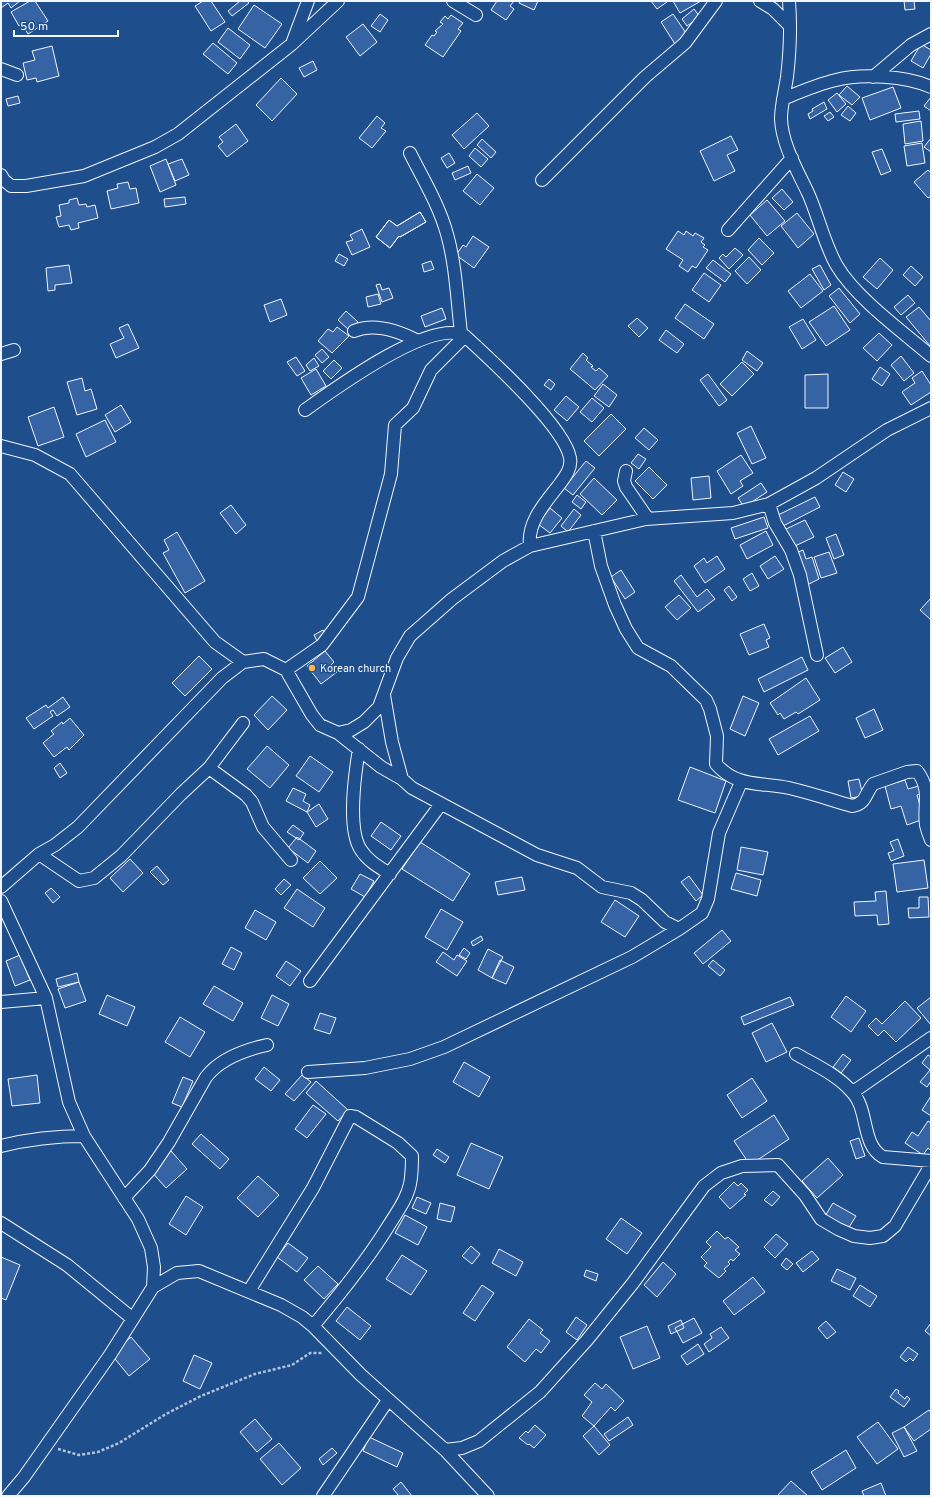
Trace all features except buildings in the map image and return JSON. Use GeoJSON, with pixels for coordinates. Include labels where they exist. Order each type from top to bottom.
{"type":"FeatureCollection","features":[{"type":"Feature","properties":{"kind":"street"},"geometry":{"type":"LineString","coordinates":[[292,44],[308,1]]}},
{"type":"Feature","properties":{"kind":"street"},"geometry":{"type":"LineString","coordinates":[[1,175],[11,186],[26,186],[84,176],[155,147],[178,134],[292,44],[338,1]]}},
{"type":"Feature","properties":{"kind":"street"},"geometry":{"type":"LineString","coordinates":[[453,1],[476,15]]}},
{"type":"Feature","properties":{"kind":"street"},"geometry":{"type":"LineString","coordinates":[[542,180],[645,77],[685,43],[716,1]]}},
{"type":"Feature","properties":{"kind":"street"},"geometry":{"type":"LineString","coordinates":[[760,1],[773,9],[790,26]]}},
{"type":"Feature","properties":{"kind":"street"},"geometry":{"type":"LineString","coordinates":[[789,1],[790,26],[787,77],[781,119],[792,158],[814,205],[837,266],[850,284],[931,356]]}},
{"type":"Feature","properties":{"kind":"street"},"geometry":{"type":"LineString","coordinates":[[873,77],[911,45],[931,34]]}},
{"type":"Feature","properties":{"kind":"street"},"geometry":{"type":"LineString","coordinates":[[1,69],[17,74]]}},
{"type":"Feature","properties":{"kind":"street"},"geometry":{"type":"LineString","coordinates":[[783,99],[837,79],[873,77],[904,78],[931,87]]}},
{"type":"Feature","properties":{"kind":"street"},"geometry":{"type":"LineString","coordinates":[[410,153],[431,194],[447,233],[463,334],[533,402],[562,439],[570,457],[570,464],[564,479],[532,523],[529,532],[530,546]]}},
{"type":"Feature","properties":{"kind":"street"},"geometry":{"type":"LineString","coordinates":[[728,230],[792,158]]}},
{"type":"Feature","properties":{"kind":"street"},"geometry":{"type":"LineString","coordinates":[[354,330],[369,327],[385,328],[418,341]]}},
{"type":"Feature","properties":{"kind":"street"},"geometry":{"type":"LineString","coordinates":[[305,410],[362,371],[418,341],[440,333],[463,334]]}},
{"type":"Feature","properties":{"kind":"street"},"geometry":{"type":"LineString","coordinates":[[286,670],[322,645],[358,597],[391,474],[395,425],[413,408],[431,370],[463,334]]}},
{"type":"Feature","properties":{"kind":"street"},"geometry":{"type":"LineString","coordinates":[[1,354],[14,350]]}},
{"type":"Feature","properties":{"kind":"street"},"geometry":{"type":"LineString","coordinates":[[338,733],[351,730],[364,722],[379,707],[397,658],[410,636],[452,599],[504,561],[530,546],[648,519],[733,513],[769,504],[816,478],[886,430],[931,408]]}},
{"type":"Feature","properties":{"kind":"street"},"geometry":{"type":"LineString","coordinates":[[1,446],[35,455],[70,474],[215,642],[243,662]]}},
{"type":"Feature","properties":{"kind":"street"},"geometry":{"type":"LineString","coordinates":[[626,471],[624,481],[626,487],[648,519]]}},
{"type":"Feature","properties":{"kind":"street"},"geometry":{"type":"LineString","coordinates":[[769,504],[775,523],[791,550],[800,575],[817,655]]}},
{"type":"Feature","properties":{"kind":"street"},"geometry":{"type":"LineString","coordinates":[[594,531],[601,566],[615,605],[626,629],[638,648],[646,654],[671,666],[706,700],[717,736],[716,764],[723,772],[741,782],[789,788],[852,806],[860,805],[865,800],[873,784],[908,772],[918,771],[924,779],[927,803],[926,824],[931,840]]}},
{"type":"Feature","properties":{"kind":"street"},"geometry":{"type":"LineString","coordinates":[[1,887],[39,854],[55,846],[78,827],[222,678],[243,662],[264,659],[286,670],[316,720],[325,728],[338,733],[381,767],[402,779],[412,788],[537,854],[577,868],[602,887],[631,893],[642,900],[665,922],[679,929]]}},
{"type":"Feature","properties":{"kind":"street"},"geometry":{"type":"LineString","coordinates":[[384,696],[392,742],[402,779]]}},
{"type":"Feature","properties":{"kind":"street"},"geometry":{"type":"LineString","coordinates":[[39,854],[79,881],[94,878],[121,856],[181,794],[196,782],[209,768],[243,723]]}},
{"type":"Feature","properties":{"kind":"street"},"geometry":{"type":"LineString","coordinates":[[359,749],[354,784],[354,816],[356,836],[360,849],[368,859],[390,874]]}},
{"type":"Feature","properties":{"kind":"street"},"geometry":{"type":"LineString","coordinates":[[209,768],[246,795],[252,802],[263,827],[291,860]]}},
{"type":"Feature","properties":{"kind":"street"},"geometry":{"type":"LineString","coordinates":[[308,1072],[365,1068],[410,1059],[444,1047],[632,957],[679,929],[702,913],[708,899],[719,833],[741,782]]}},
{"type":"Feature","properties":{"kind":"street"},"geometry":{"type":"LineString","coordinates":[[310,981],[348,928],[442,804]]}},
{"type":"Feature","properties":{"kind":"street"},"geometry":{"type":"LineString","coordinates":[[1,901],[46,998],[69,1102],[84,1136],[138,1220],[151,1248],[154,1267],[153,1287]]}},
{"type":"Feature","properties":{"kind":"street"},"geometry":{"type":"LineString","coordinates":[[1,1002],[46,998]]}},
{"type":"Feature","properties":{"kind":"street"},"geometry":{"type":"LineString","coordinates":[[853,1092],[931,1038]]}},
{"type":"Feature","properties":{"kind":"street"},"geometry":{"type":"LineString","coordinates":[[124,1198],[150,1170],[169,1142],[206,1077],[213,1068],[251,1049],[267,1046]]}},
{"type":"Feature","properties":{"kind":"street"},"geometry":{"type":"LineString","coordinates":[[796,1054],[834,1076],[853,1092],[860,1104],[873,1148],[878,1154],[884,1157],[931,1161]]}},
{"type":"Feature","properties":{"kind":"street"},"geometry":{"type":"LineString","coordinates":[[250,1291],[313,1188],[347,1120],[350,1116],[356,1117],[398,1143],[412,1156],[413,1168],[410,1184],[404,1201],[375,1248],[347,1287],[313,1326]]}},
{"type":"Feature","properties":{"kind":"street"},"geometry":{"type":"LineString","coordinates":[[1,1146],[21,1141],[55,1136],[84,1136]]}},
{"type":"Feature","properties":{"kind":"street"},"geometry":{"type":"LineString","coordinates":[[445,1450],[462,1448],[479,1441],[540,1392],[587,1340],[633,1283],[704,1186],[721,1173],[742,1166],[778,1165],[805,1195],[821,1219],[854,1236],[870,1238],[883,1236],[895,1226],[931,1165]]}},
{"type":"Feature","properties":{"kind":"street"},"geometry":{"type":"LineString","coordinates":[[1,1223],[67,1264],[133,1319]]}},
{"type":"Feature","properties":{"kind":"street"},"geometry":{"type":"LineString","coordinates":[[8,1496],[24,1477],[47,1444],[133,1319],[153,1287],[177,1273],[198,1271],[250,1291],[281,1305],[313,1326],[360,1376],[445,1450],[488,1496]]}},
{"type":"Feature","properties":{"kind":"street"},"geometry":{"type":"LineString","coordinates":[[323,1496],[388,1400]]}},
{"type":"Feature","properties":{"kind":"path"},"geometry":{"type":"LineString","coordinates":[[47,1444],[79,1455],[98,1452],[119,1443],[166,1414],[243,1378],[268,1370],[292,1365],[310,1353],[326,1354],[336,1351]]}},
{"type":"Feature","properties":{"kind":"place","name":"Korean church"},"geometry":{"type":"Point","coordinates":[312,668]}}]}
